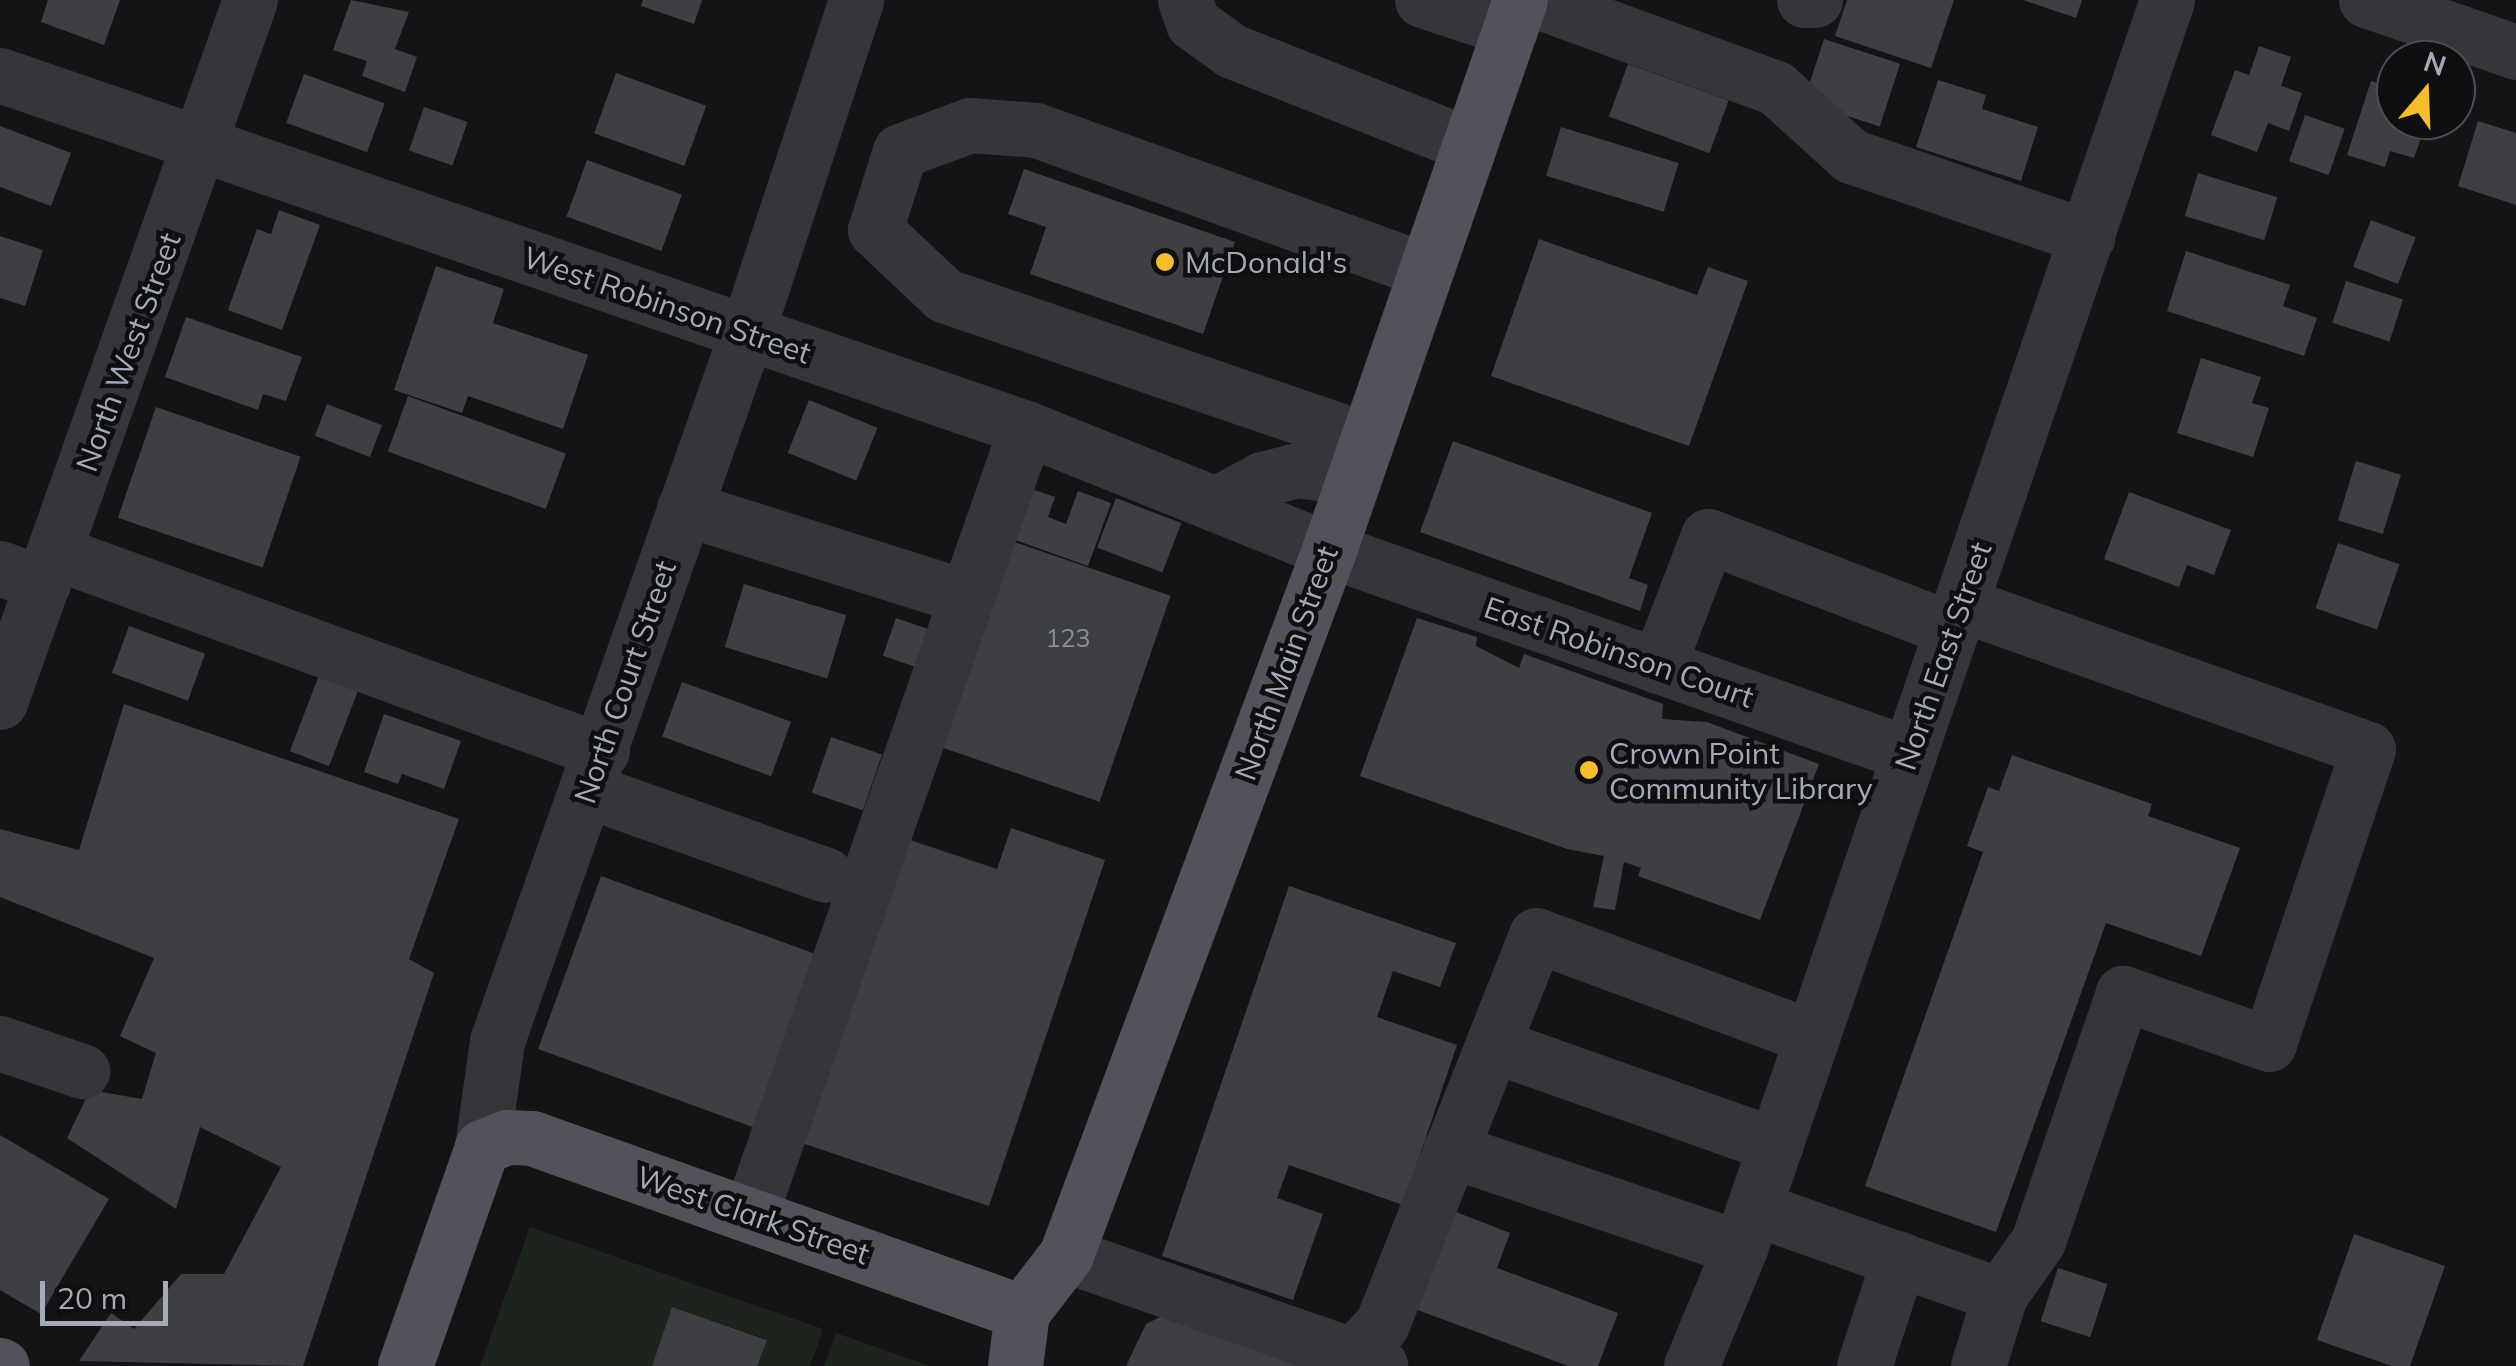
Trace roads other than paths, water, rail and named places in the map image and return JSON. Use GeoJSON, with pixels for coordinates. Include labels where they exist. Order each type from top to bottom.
{"type":"FeatureCollection","features":[{"type":"Feature","properties":{"kind":"main road","name":"North Main Street"},"geometry":{"type":"LineString","coordinates":[[1022,1312],[1066,1255],[1328,550],[1468,145],[1521,10]]}},
{"type":"Feature","properties":{"kind":"main road","name":"West Clark Street"},"geometry":{"type":"LineString","coordinates":[[482,1147],[507,1137],[532,1138],[1022,1312]]}},
{"type":"Feature","properties":{"kind":"main road","name":"North Court Street"},"geometry":{"type":"LineString","coordinates":[[405,1366],[482,1147]]}},
{"type":"Feature","properties":{"kind":"main road"},"geometry":{"type":"LineString","coordinates":[[1015,1366],[1022,1312]]}},
{"type":"Feature","properties":{"kind":"street","name":"North West Street"},"geometry":{"type":"LineString","coordinates":[[0,702],[32,568],[203,145],[250,0]]}},
{"type":"Feature","properties":{"kind":"street","name":"North Court Street"},"geometry":{"type":"LineString","coordinates":[[482,1147],[497,1042],[747,332],[856,0]]}},
{"type":"Feature","properties":{"kind":"street"},"geometry":{"type":"LineString","coordinates":[[1186,0],[1194,23],[1232,51],[1468,145]]}},
{"type":"Feature","properties":{"kind":"street"},"geometry":{"type":"LineString","coordinates":[[1422,0],[1521,10],[1776,88],[1851,156],[2087,236]]}},
{"type":"Feature","properties":{"kind":"street"},"geometry":{"type":"LineString","coordinates":[[1804,0],[1815,0]]}},
{"type":"Feature","properties":{"kind":"street","name":"North East Street"},"geometry":{"type":"LineString","coordinates":[[1691,1366],[1776,1145],[2167,0]]}},
{"type":"Feature","properties":{"kind":"street"},"geometry":{"type":"LineString","coordinates":[[2366,0],[2516,52]]}},
{"type":"Feature","properties":{"kind":"street","name":"West Robinson Street"},"geometry":{"type":"LineString","coordinates":[[0,75],[1026,428],[1328,550]]}},
{"type":"Feature","properties":{"kind":"street"},"geometry":{"type":"LineString","coordinates":[[1358,459],[944,295],[875,230],[900,152],[935,133],[970,125],[1036,130],[1424,270]]}},
{"type":"Feature","properties":{"kind":"street"},"geometry":{"type":"LineString","coordinates":[[750,1215],[963,596],[1026,428]]}},
{"type":"Feature","properties":{"kind":"street"},"geometry":{"type":"LineString","coordinates":[[1218,503],[1262,479],[1358,459]]}},
{"type":"Feature","properties":{"kind":"street"},"geometry":{"type":"LineString","coordinates":[[684,508],[963,596]]}},
{"type":"Feature","properties":{"kind":"street"},"geometry":{"type":"LineString","coordinates":[[1658,666],[1708,536],[2368,748],[2268,1044],[2123,994],[2038,1241],[2000,1295],[1978,1366]]}},
{"type":"Feature","properties":{"kind":"street","name":"East Robinson Court"},"geometry":{"type":"LineString","coordinates":[[1328,550],[1909,754]]}},
{"type":"Feature","properties":{"kind":"street"},"geometry":{"type":"LineString","coordinates":[[32,568],[595,771],[826,875]]}},
{"type":"Feature","properties":{"kind":"street"},"geometry":{"type":"LineString","coordinates":[[1066,1255],[1358,1362],[1382,1324],[1536,936],[1812,1036]]}},
{"type":"Feature","properties":{"kind":"street"},"geometry":{"type":"LineString","coordinates":[[0,1043],[82,1071]]}},
{"type":"Feature","properties":{"kind":"street"},"geometry":{"type":"LineString","coordinates":[[1493,1045],[1776,1145]]}},
{"type":"Feature","properties":{"kind":"street"},"geometry":{"type":"LineString","coordinates":[[1450,1150],[1747,1228],[1899,1259],[2000,1295]]}},
{"type":"Feature","properties":{"kind":"street"},"geometry":{"type":"LineString","coordinates":[[1864,1366],[1899,1259]]}},
{"type":"Feature","properties":{"kind":"place","name":"McDonald's"},"geometry":{"type":"Point","coordinates":[1165,262]}},
{"type":"Feature","properties":{"kind":"place","name":"Crown Point Community Library"},"geometry":{"type":"Point","coordinates":[1589,770]}}]}
